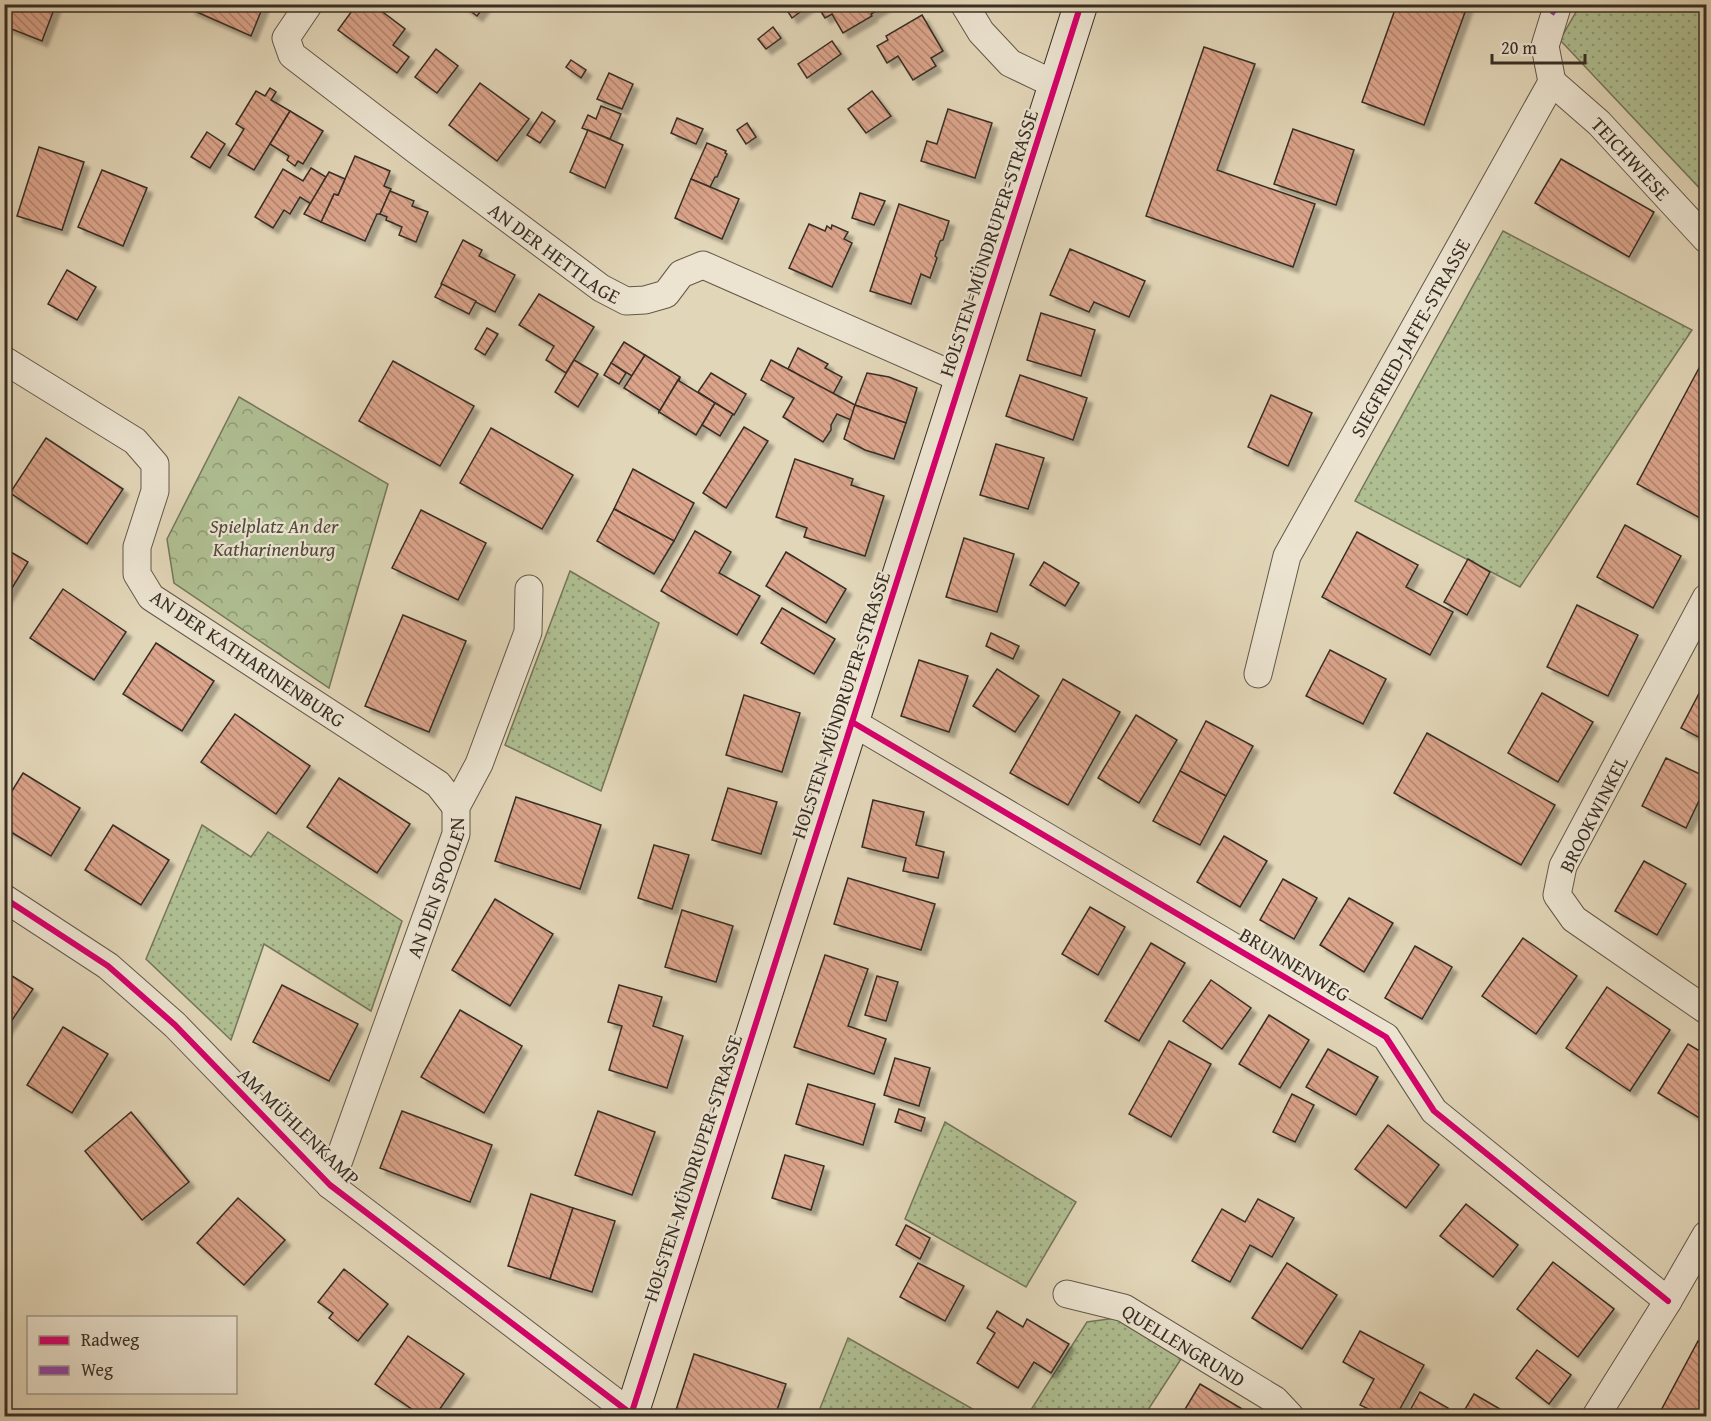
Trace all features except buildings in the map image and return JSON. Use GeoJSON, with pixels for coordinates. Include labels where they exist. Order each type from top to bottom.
{"type":"FeatureCollection","features":[{"type":"Feature","properties":{"kind":"street","name":"AN DER HETTLAGE"},"geometry":{"type":"LineString","coordinates":[[309,4],[286,38],[292,55],[601,288],[626,301],[645,300],[666,294],[681,274],[703,265],[963,379]]}},
{"type":"Feature","properties":{"kind":"street"},"geometry":{"type":"LineString","coordinates":[[964,4],[981,32],[1010,63],[1056,85]]}},
{"type":"Feature","properties":{"kind":"street","name":"HOLSTEN-MÜNDRUPER-STRASSE"},"geometry":{"type":"LineString","coordinates":[[632,1416],[1082,4]]}},
{"type":"Feature","properties":{"kind":"street"},"geometry":{"type":"LineString","coordinates":[[1551,82],[1545,46],[1557,4]]}},
{"type":"Feature","properties":{"kind":"street","name":"TEICHWIESE"},"geometry":{"type":"LineString","coordinates":[[1551,82],[1599,123],[1707,239]]}},
{"type":"Feature","properties":{"kind":"street","name":"SIEGFRIED-JAFFE-STRASSE"},"geometry":{"type":"LineString","coordinates":[[1258,674],[1287,556],[1551,82]]}},
{"type":"Feature","properties":{"kind":"street","name":"AN DER KATHARINENBURG"},"geometry":{"type":"LineString","coordinates":[[4,360],[135,441],[154,464],[155,491],[137,548],[137,574],[151,597],[438,784],[456,807]]}},
{"type":"Feature","properties":{"kind":"street","name":"AN DEN SPOOLEN"},"geometry":{"type":"LineString","coordinates":[[330,1185],[456,834],[456,807],[479,764],[528,632],[529,589]]}},
{"type":"Feature","properties":{"kind":"street","name":"BROOKWINKEL"},"geometry":{"type":"LineString","coordinates":[[1707,598],[1563,866],[1557,895],[1574,919],[1707,1010]]}},
{"type":"Feature","properties":{"kind":"street","name":"BRUNNENWEG"},"geometry":{"type":"LineString","coordinates":[[852,722],[1386,1037],[1434,1111],[1668,1301]]}},
{"type":"Feature","properties":{"kind":"street","name":"AM MÜHLENKAMP"},"geometry":{"type":"LineString","coordinates":[[4,898],[108,966],[133,988],[175,1025],[330,1185],[632,1416]]}},
{"type":"Feature","properties":{"kind":"street"},"geometry":{"type":"LineString","coordinates":[[1596,1416],[1707,1235]]}},
{"type":"Feature","properties":{"kind":"street","name":"QUELLENGRUND"},"geometry":{"type":"LineString","coordinates":[[1067,1294],[1124,1308],[1275,1400],[1290,1416]]}},
{"type":"Feature","properties":{"kind":"green space"},"geometry":{"type":"Polygon","coordinates":[[[1580,5],[1706,5],[1706,195],[1560,40],[1580,5]]]}},
{"type":"Feature","properties":{"kind":"green space"},"geometry":{"type":"Polygon","coordinates":[[[1503,231],[1692,330],[1520,587],[1355,501],[1503,231]]]}},
{"type":"Feature","properties":{"kind":"green space","name":"Spielplatz An der Katharinenburg"},"geometry":{"type":"Polygon","coordinates":[[[239,397],[388,484],[329,688],[174,583],[167,539],[239,397]]]}},
{"type":"Feature","properties":{"kind":"green space"},"geometry":{"type":"Polygon","coordinates":[[[570,571],[659,623],[601,791],[505,745],[570,571]]]}},
{"type":"Feature","properties":{"kind":"green space"},"geometry":{"type":"Polygon","coordinates":[[[202,825],[251,857],[268,832],[402,921],[371,1011],[264,944],[231,1040],[146,959],[202,825]]]}},
{"type":"Feature","properties":{"kind":"green space"},"geometry":{"type":"Polygon","coordinates":[[[945,1122],[1076,1202],[1026,1287],[905,1219],[945,1122]]]}},
{"type":"Feature","properties":{"kind":"green space"},"geometry":{"type":"Polygon","coordinates":[[[1116,1318],[1183,1356],[1144,1416],[1027,1416],[1087,1322],[1116,1318]]]}},
{"type":"Feature","properties":{"kind":"green space"},"geometry":{"type":"Polygon","coordinates":[[[848,1338],[985,1416],[817,1416],[848,1338]]]}},
{"type":"Feature","properties":{"kind":"marked path"},"geometry":{"type":"LineString","coordinates":[[1540,4],[1555,14]]}},
{"type":"Feature","properties":{"kind":"cycle path"},"geometry":{"type":"LineString","coordinates":[[631,1415],[1081,4]]}},
{"type":"Feature","properties":{"kind":"cycle path"},"geometry":{"type":"LineString","coordinates":[[852,722],[1386,1037],[1434,1111],[1668,1301]]}},
{"type":"Feature","properties":{"kind":"cycle path"},"geometry":{"type":"LineString","coordinates":[[4,898],[108,966],[175,1025],[330,1185],[634,1416]]}}]}
